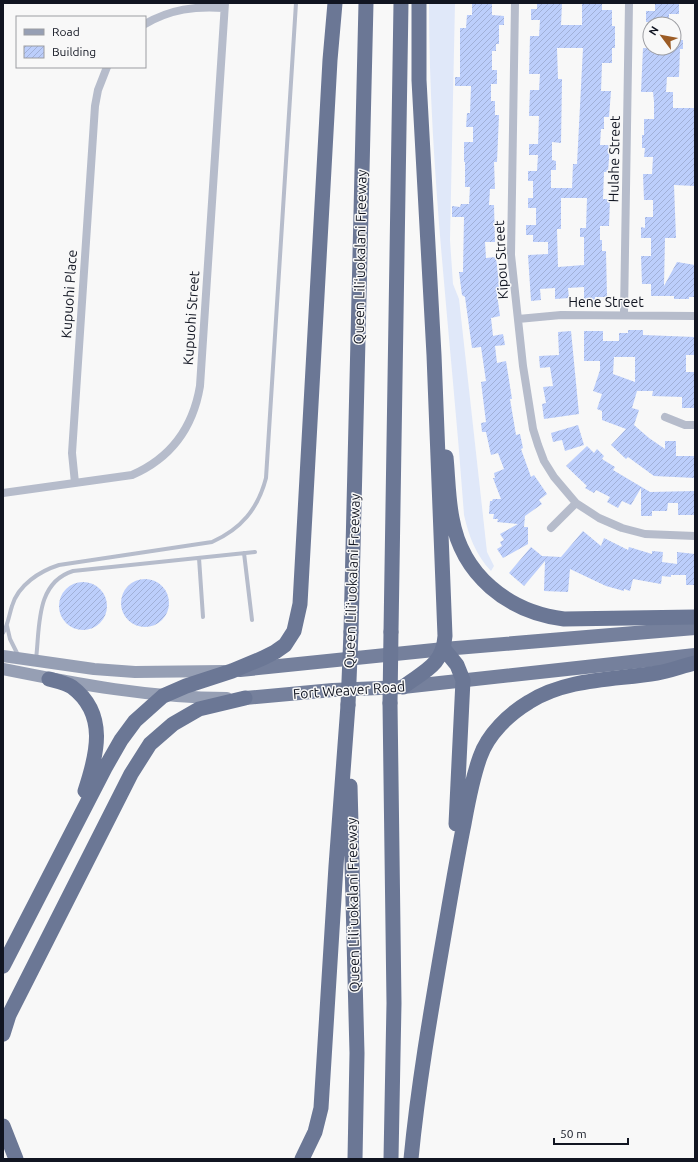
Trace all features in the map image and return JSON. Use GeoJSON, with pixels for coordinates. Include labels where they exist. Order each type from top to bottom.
{"type":"FeatureCollection","features":[{"type":"Feature","properties":{"kind":"highway"},"geometry":{"type":"LineString","coordinates":[[3,966],[75,824],[121,740],[135,721],[163,696],[186,686],[232,671],[275,652],[285,645],[294,631],[298,615],[329,68],[335,3]]}},
{"type":"Feature","properties":{"kind":"highway","name":"Queen Liliʻuokalani Freeway"},"geometry":{"type":"LineString","coordinates":[[355,1159],[357,1053],[348,705],[366,3]]}},
{"type":"Feature","properties":{"kind":"highway"},"geometry":{"type":"LineString","coordinates":[[391,1159],[394,1003],[390,703],[401,3]]}},
{"type":"Feature","properties":{"kind":"highway"},"geometry":{"type":"LineString","coordinates":[[403,687],[435,664],[444,649],[434,355],[419,80],[419,3]]}},
{"type":"Feature","properties":{"kind":"highway"},"geometry":{"type":"LineString","coordinates":[[434,355],[452,518],[458,541],[465,556],[485,583],[500,596],[515,605],[528,611],[551,617],[580,619],[695,617]]}},
{"type":"Feature","properties":{"kind":"highway"},"geometry":{"type":"LineString","coordinates":[[232,671],[444,649],[695,628]]}},
{"type":"Feature","properties":{"kind":"highway"},"geometry":{"type":"LineString","coordinates":[[444,649],[457,665],[463,680],[454,877]]}},
{"type":"Feature","properties":{"kind":"highway","name":"Fort Weaver Road"},"geometry":{"type":"LineString","coordinates":[[245,698],[334,690],[403,687],[695,655]]}},
{"type":"Feature","properties":{"kind":"highway"},"geometry":{"type":"LineString","coordinates":[[411,1159],[432,1002],[454,877],[472,785],[480,756],[498,728],[512,714],[537,698],[570,685],[658,673],[695,663]]}},
{"type":"Feature","properties":{"kind":"highway"},"geometry":{"type":"LineString","coordinates":[[49,679],[71,687],[88,703],[96,726],[97,751],[75,824]]}},
{"type":"Feature","properties":{"kind":"highway"},"geometry":{"type":"LineString","coordinates":[[3,1034],[9,1015],[131,774],[150,744],[173,724],[199,709],[245,698]]}},
{"type":"Feature","properties":{"kind":"highway"},"geometry":{"type":"LineString","coordinates":[[302,1159],[314,1132],[321,1108],[336,866],[348,705]]}},
{"type":"Feature","properties":{"kind":"highway"},"geometry":{"type":"LineString","coordinates":[[3,1126],[16,1159]]}},
{"type":"Feature","properties":{"kind":"main road"},"geometry":{"type":"LineString","coordinates":[[3,656],[36,662],[135,672],[232,671]]}},
{"type":"Feature","properties":{"kind":"main road","name":"Fort Weaver Road"},"geometry":{"type":"LineString","coordinates":[[3,669],[49,679],[163,696],[245,698]]}},
{"type":"Feature","properties":{"kind":"street","name":"Kipou Street"},"geometry":{"type":"LineString","coordinates":[[515,3],[511,255],[533,429],[544,461],[576,502],[599,518],[622,528],[645,534],[695,536]]}},
{"type":"Feature","properties":{"kind":"street","name":"Hulahe Street"},"geometry":{"type":"LineString","coordinates":[[624,314],[629,3]]}},
{"type":"Feature","properties":{"kind":"street"},"geometry":{"type":"LineString","coordinates":[[146,24],[170,12],[186,8],[224,6]]}},
{"type":"Feature","properties":{"kind":"street","name":"Kupuohi Street"},"geometry":{"type":"LineString","coordinates":[[3,493],[132,475],[151,465],[169,452],[187,428],[196,408],[200,386],[224,6]]}},
{"type":"Feature","properties":{"kind":"street","name":"Kupuohi Place"},"geometry":{"type":"LineString","coordinates":[[75,483],[72,453],[95,106],[98,90],[107,68]]}},
{"type":"Feature","properties":{"kind":"street","name":"Hene Street"},"geometry":{"type":"LineString","coordinates":[[518,319],[561,315],[624,314],[695,316]]}},
{"type":"Feature","properties":{"kind":"street"},"geometry":{"type":"LineString","coordinates":[[665,417],[685,425],[695,425]]}},
{"type":"Feature","properties":{"kind":"street"},"geometry":{"type":"LineString","coordinates":[[551,528],[576,502]]}},
{"type":"Feature","properties":{"kind":"lane"},"geometry":{"type":"LineString","coordinates":[[3,633],[7,626],[12,605],[21,591],[32,579],[50,568],[59,565],[212,542],[234,530],[252,513],[258,502],[266,478],[296,3]]}},
{"type":"Feature","properties":{"kind":"lane"},"geometry":{"type":"LineString","coordinates":[[36,662],[44,598],[53,583],[62,575],[72,571],[256,552]]}},
{"type":"Feature","properties":{"kind":"lane"},"geometry":{"type":"LineString","coordinates":[[244,553],[252,620]]}},
{"type":"Feature","properties":{"kind":"lane"},"geometry":{"type":"LineString","coordinates":[[199,558],[203,617]]}},
{"type":"Feature","properties":{"kind":"lane"},"geometry":{"type":"LineString","coordinates":[[7,626],[10,639],[20,659]]}},
{"type":"Feature","properties":{"kind":"shaded area"},"geometry":{"type":"Polygon","coordinates":[[[429,3],[455,3],[450,240],[453,284],[459,299],[487,552],[494,566],[491,571],[481,559],[474,545],[468,531],[464,515],[437,195],[430,67],[429,3]]]}},
{"type":"Feature","properties":{"kind":"building"},"geometry":{"type":"Polygon","coordinates":[[[472,3],[492,3],[492,15],[504,16],[504,25],[499,25],[499,44],[496,44],[496,51],[492,51],[492,70],[497,70],[497,84],[491,84],[491,101],[495,101],[495,115],[499,115],[497,162],[494,162],[495,189],[490,189],[489,205],[494,205],[495,242],[485,242],[486,258],[496,257],[500,293],[497,294],[500,316],[491,318],[493,336],[503,334],[505,345],[495,346],[497,363],[506,361],[516,435],[520,434],[523,448],[521,449],[531,477],[534,475],[547,494],[539,500],[542,504],[525,516],[524,527],[528,527],[528,544],[503,558],[497,549],[502,546],[500,542],[504,540],[500,534],[518,524],[497,522],[498,519],[493,519],[494,514],[489,514],[490,501],[493,499],[501,499],[493,478],[495,478],[494,473],[504,469],[498,453],[491,455],[486,432],[482,432],[481,423],[486,422],[481,382],[486,381],[481,347],[472,348],[465,297],[462,295],[459,272],[463,272],[464,217],[452,217],[452,206],[460,207],[461,204],[469,204],[470,187],[465,187],[464,142],[473,142],[473,127],[466,127],[467,113],[470,113],[471,86],[455,86],[455,77],[460,77],[460,28],[466,28],[467,15],[472,15],[472,3]]]}},
{"type":"Feature","properties":{"kind":"building"},"geometry":{"type":"Polygon","coordinates":[[[537,3],[562,3],[561,25],[582,25],[582,3],[602,3],[602,10],[612,10],[612,26],[615,26],[615,48],[612,48],[612,63],[602,63],[601,91],[611,91],[609,117],[604,117],[604,129],[601,129],[600,145],[610,145],[608,172],[604,172],[603,199],[610,199],[609,226],[600,226],[602,251],[606,251],[607,297],[595,297],[595,301],[584,301],[584,287],[568,288],[569,298],[555,299],[555,288],[540,289],[541,300],[531,301],[528,255],[548,254],[548,242],[533,242],[533,235],[526,235],[526,225],[536,225],[536,208],[528,208],[528,198],[533,198],[533,181],[528,181],[528,171],[537,171],[538,155],[529,155],[529,144],[538,144],[539,116],[529,116],[530,90],[539,90],[540,74],[529,74],[530,36],[539,36],[540,20],[531,20],[531,9],[537,9],[537,3]],[[557,48],[558,79],[562,79],[561,143],[552,142],[552,160],[556,161],[556,170],[551,170],[551,188],[572,188],[573,164],[577,164],[583,48],[557,48]],[[561,198],[561,229],[557,229],[558,267],[584,265],[584,237],[580,237],[580,228],[586,228],[587,198],[561,198]]]}},
{"type":"Feature","properties":{"kind":"building"},"geometry":{"type":"Polygon","coordinates":[[[655,3],[679,3],[679,14],[669,14],[669,16],[646,16],[646,11],[655,11],[655,3]]]}},
{"type":"Feature","properties":{"kind":"building"},"geometry":{"type":"Polygon","coordinates":[[[643,56],[680,56],[679,77],[667,77],[666,92],[673,92],[673,108],[695,108],[695,186],[674,185],[676,238],[665,238],[664,286],[677,262],[695,265],[695,297],[689,297],[689,299],[674,299],[674,296],[651,296],[651,284],[642,284],[641,256],[651,256],[651,238],[641,238],[641,227],[645,228],[645,217],[653,217],[653,200],[644,200],[643,174],[652,174],[653,157],[644,157],[645,148],[642,148],[642,135],[644,135],[644,119],[654,119],[654,102],[653,92],[641,92],[643,56]]]}},
{"type":"Feature","properties":{"kind":"building"},"geometry":{"type":"Polygon","coordinates":[[[628,330],[643,330],[643,335],[695,337],[695,355],[686,355],[686,372],[695,372],[695,408],[682,408],[682,397],[652,396],[653,391],[637,391],[632,408],[639,410],[634,425],[649,438],[665,449],[665,441],[676,441],[676,456],[695,456],[695,478],[654,476],[628,457],[626,459],[611,445],[626,429],[602,420],[602,411],[597,409],[602,394],[593,391],[600,370],[600,361],[584,361],[584,331],[603,331],[603,341],[619,341],[619,333],[628,333],[628,330]],[[614,357],[613,374],[635,382],[635,357],[614,357]]]}},
{"type":"Feature","properties":{"kind":"building"},"geometry":{"type":"Polygon","coordinates":[[[571,331],[579,414],[544,419],[542,404],[546,403],[543,387],[553,386],[550,367],[540,368],[539,356],[559,355],[558,332],[571,331]]]}},
{"type":"Feature","properties":{"kind":"building"},"geometry":{"type":"Polygon","coordinates":[[[578,425],[584,445],[565,451],[562,440],[553,442],[551,433],[578,425]]]}},
{"type":"Feature","properties":{"kind":"building"},"geometry":{"type":"Polygon","coordinates":[[[587,446],[594,453],[597,449],[604,456],[602,459],[615,467],[613,470],[650,492],[695,491],[695,515],[678,515],[678,503],[668,503],[667,511],[652,511],[652,516],[641,516],[641,488],[631,505],[622,501],[618,508],[607,502],[610,497],[596,490],[594,493],[585,488],[587,486],[566,466],[587,446]]]}},
{"type":"Feature","properties":{"kind":"building"},"geometry":{"type":"Polygon","coordinates":[[[583,531],[601,546],[604,538],[628,550],[629,547],[652,554],[652,551],[663,552],[662,562],[677,564],[677,552],[695,554],[695,585],[686,585],[686,575],[671,575],[671,577],[662,576],[661,584],[633,579],[630,591],[624,589],[624,591],[606,586],[570,569],[568,592],[544,591],[545,561],[524,586],[509,573],[531,547],[542,556],[561,557],[583,531]]]}},
{"type":"Feature","properties":{"kind":"building"},"geometry":{"type":"Polygon","coordinates":[[[145,579],[154,581],[162,586],[167,594],[169,603],[167,612],[162,620],[154,625],[145,627],[136,625],[128,620],[123,612],[121,603],[123,594],[128,586],[136,581],[145,579]]]}},
{"type":"Feature","properties":{"kind":"building"},"geometry":{"type":"Polygon","coordinates":[[[83,582],[92,584],[100,589],[105,597],[107,606],[105,615],[100,623],[92,628],[83,630],[74,628],[66,623],[61,615],[59,606],[61,597],[66,589],[74,584],[83,582]]]}}]}
